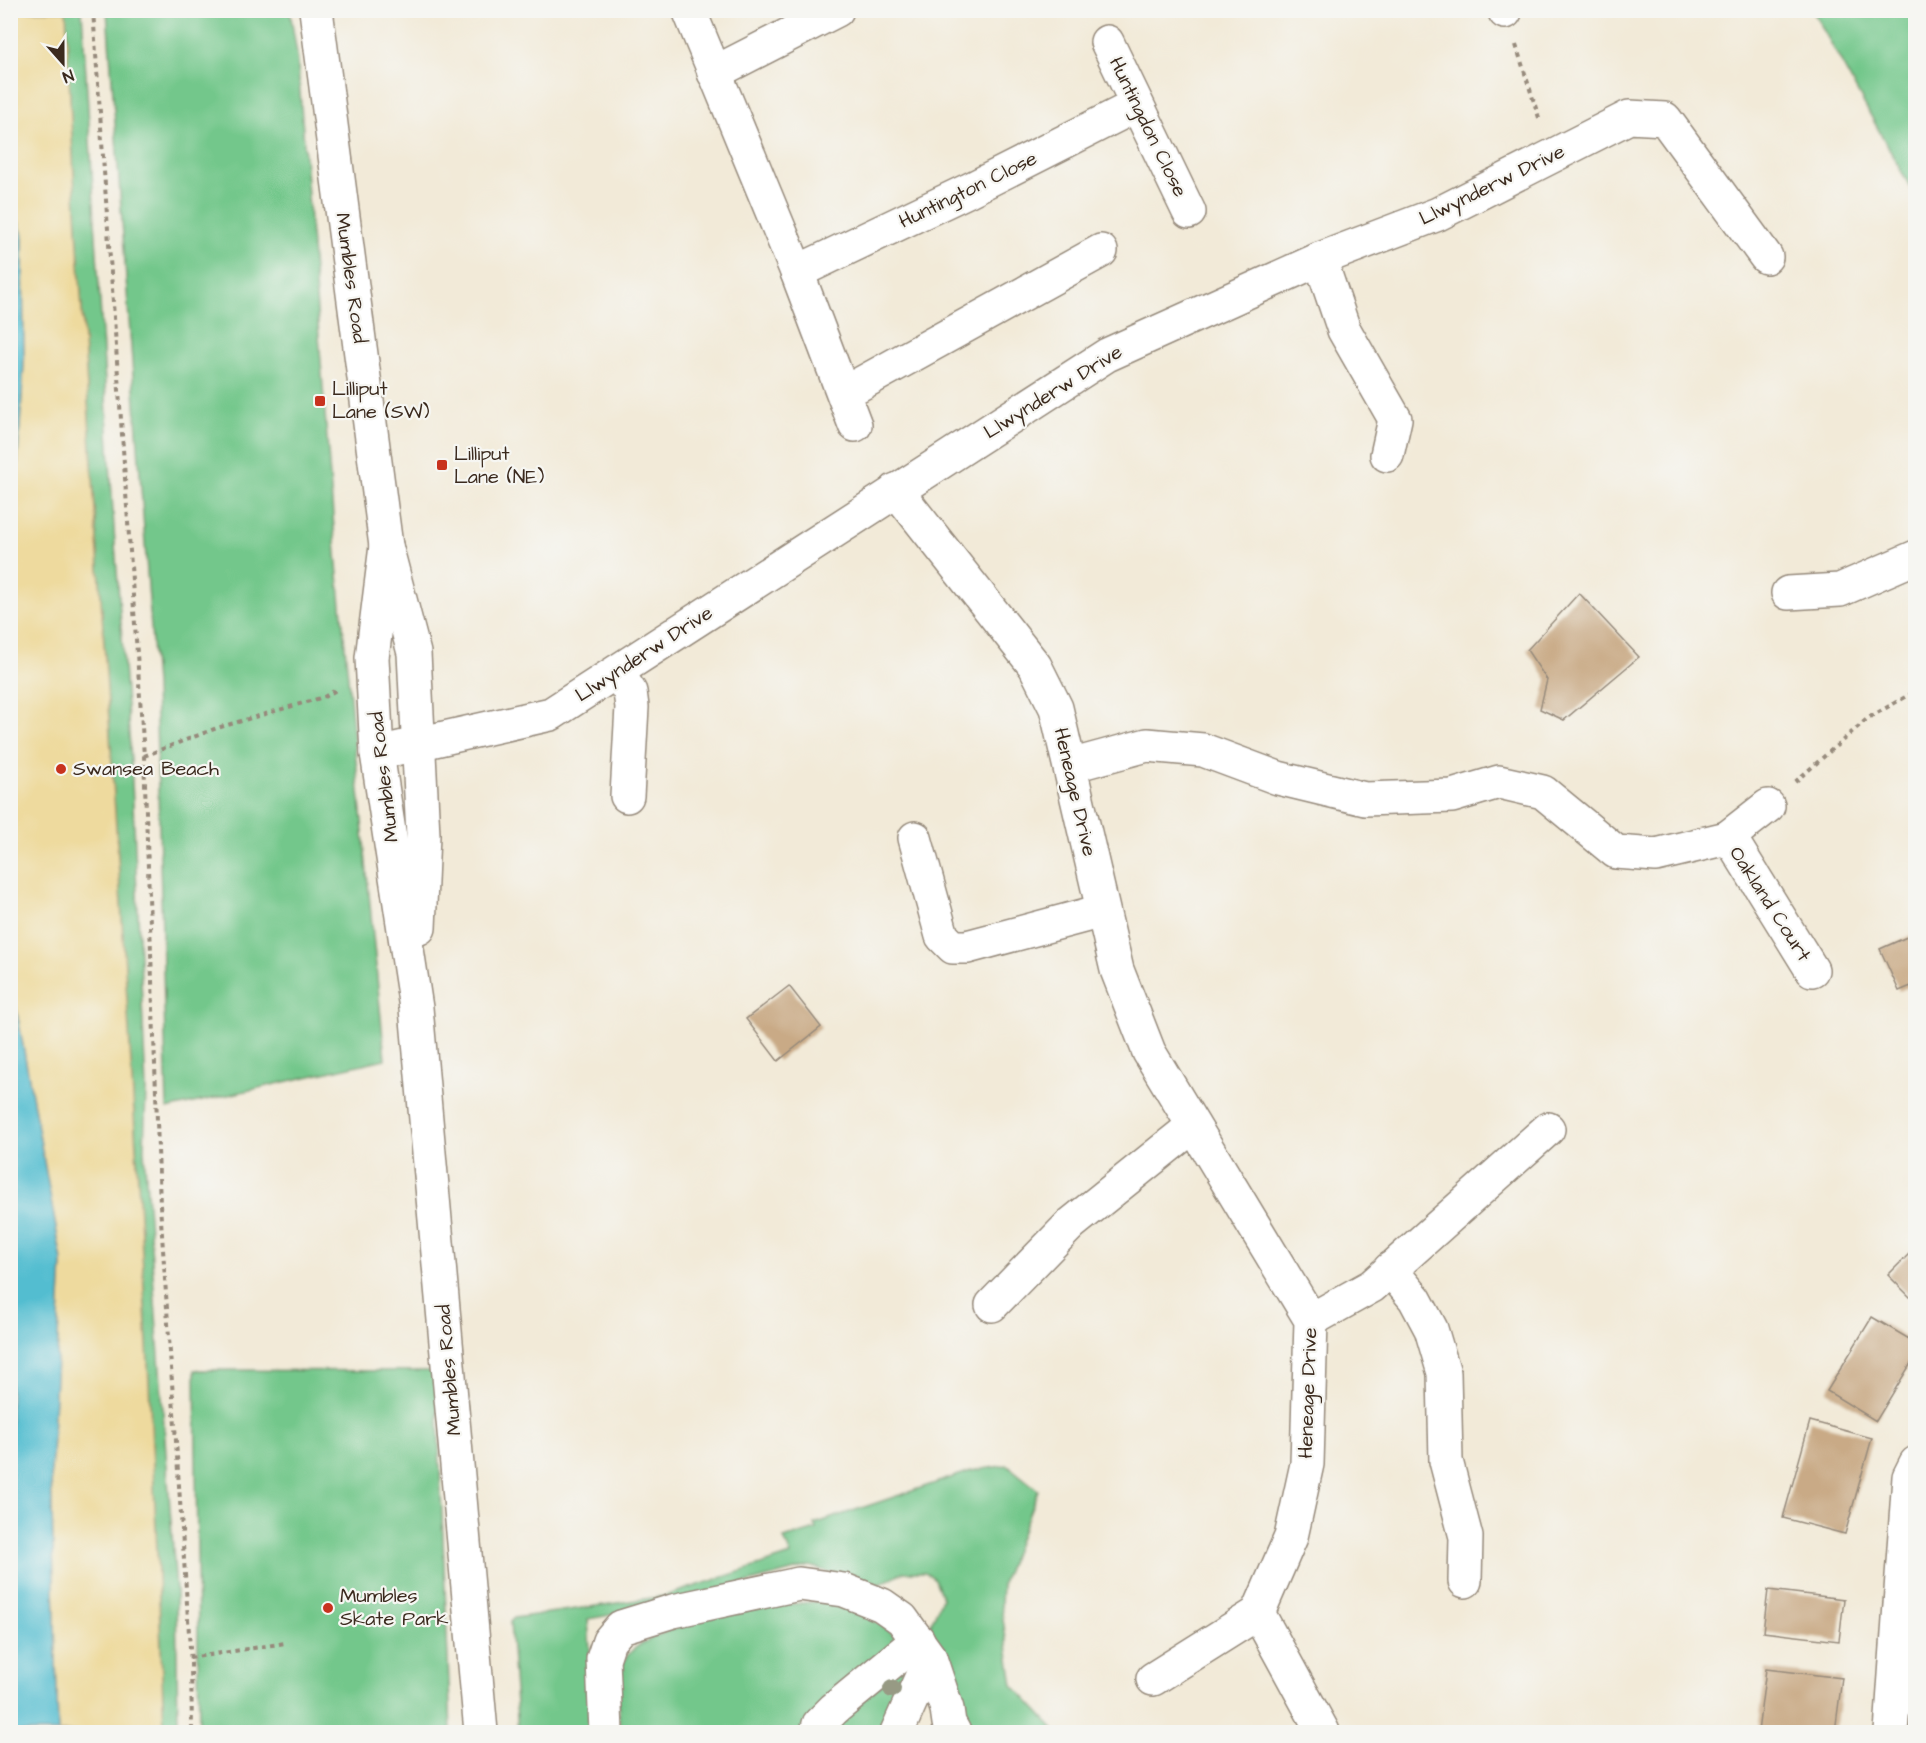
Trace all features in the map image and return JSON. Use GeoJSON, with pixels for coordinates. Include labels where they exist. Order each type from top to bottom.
{"type":"FeatureCollection","features":[{"type":"Feature","properties":{"kind":"street","name":"Mumbles Road"},"geometry":{"type":"LineString","coordinates":[[316,10],[386,546],[414,653],[423,835],[416,1008]]}},
{"type":"Feature","properties":{"kind":"street"},"geometry":{"type":"LineString","coordinates":[[689,10],[797,272],[855,425]]}},
{"type":"Feature","properties":{"kind":"street"},"geometry":{"type":"LineString","coordinates":[[714,73],[837,10]]}},
{"type":"Feature","properties":{"kind":"street","name":"Huntingdon Close"},"geometry":{"type":"LineString","coordinates":[[1107,42],[1189,212]]}},
{"type":"Feature","properties":{"kind":"street","name":"Huntington Close"},"geometry":{"type":"LineString","coordinates":[[797,272],[969,190],[1137,105]]}},
{"type":"Feature","properties":{"kind":"street","name":"Llwynderw Drive"},"geometry":{"type":"LineString","coordinates":[[378,753],[551,714],[1107,355],[1320,259],[1438,214],[1629,117],[1665,119],[1766,257]]}},
{"type":"Feature","properties":{"kind":"street"},"geometry":{"type":"LineString","coordinates":[[844,393],[1101,251]]}},
{"type":"Feature","properties":{"kind":"street"},"geometry":{"type":"LineString","coordinates":[[1320,259],[1344,330],[1395,419],[1387,455]]}},
{"type":"Feature","properties":{"kind":"street","name":"Heneage Drive"},"geometry":{"type":"LineString","coordinates":[[896,490],[1035,666],[1056,708],[1117,970],[1149,1052],[1311,1320],[1307,1464],[1291,1537],[1258,1613]]}},
{"type":"Feature","properties":{"kind":"street","name":"Mumbles Road"},"geometry":{"type":"LineString","coordinates":[[386,546],[372,658],[378,753],[416,1008],[481,1732]]}},
{"type":"Feature","properties":{"kind":"street"},"geometry":{"type":"LineString","coordinates":[[1788,593],[1840,590],[1916,557]]}},
{"type":"Feature","properties":{"kind":"street"},"geometry":{"type":"LineString","coordinates":[[617,672],[630,692],[632,707],[627,796]]}},
{"type":"Feature","properties":{"kind":"street","name":"Oakland Court"},"geometry":{"type":"LineString","coordinates":[[1070,766],[1147,745],[1203,750],[1278,778],[1365,799],[1452,796],[1499,782],[1543,792],[1616,852],[1656,855],[1727,838],[1768,806]]}},
{"type":"Feature","properties":{"kind":"street"},"geometry":{"type":"LineString","coordinates":[[915,838],[942,936],[954,947],[967,946],[1102,911]]}},
{"type":"Feature","properties":{"kind":"street","name":"Oakland Court"},"geometry":{"type":"LineString","coordinates":[[1727,838],[1737,849],[1812,970]]}},
{"type":"Feature","properties":{"kind":"street"},"geometry":{"type":"LineString","coordinates":[[992,1305],[1071,1224],[1193,1126]]}},
{"type":"Feature","properties":{"kind":"street"},"geometry":{"type":"LineString","coordinates":[[1311,1320],[1372,1286],[1548,1129]]}},
{"type":"Feature","properties":{"kind":"street"},"geometry":{"type":"LineString","coordinates":[[1390,1269],[1414,1299],[1431,1329],[1444,1373],[1446,1461],[1466,1537],[1466,1581]]}},
{"type":"Feature","properties":{"kind":"street"},"geometry":{"type":"LineString","coordinates":[[1891,1732],[1909,1477],[1916,1464]]}},
{"type":"Feature","properties":{"kind":"street"},"geometry":{"type":"LineString","coordinates":[[606,1732],[603,1659],[609,1641],[621,1627],[673,1611],[799,1584],[844,1590],[882,1605],[902,1619],[924,1649],[954,1732]]}},
{"type":"Feature","properties":{"kind":"street"},"geometry":{"type":"LineString","coordinates":[[1154,1679],[1258,1613],[1323,1732]]}},
{"type":"Feature","properties":{"kind":"street"},"geometry":{"type":"LineString","coordinates":[[817,1732],[819,1724],[834,1708],[924,1649]]}},
{"type":"Feature","properties":{"kind":"street"},"geometry":{"type":"LineString","coordinates":[[897,1732],[924,1649]]}},
{"type":"Feature","properties":{"kind":"path"},"geometry":{"type":"LineString","coordinates":[[93,10],[144,756],[160,1205],[190,1658],[192,1732]]}},
{"type":"Feature","properties":{"kind":"path"},"geometry":{"type":"LineString","coordinates":[[1505,11],[1551,156]]}},
{"type":"Feature","properties":{"kind":"path"},"geometry":{"type":"LineString","coordinates":[[144,756],[217,728],[324,697],[348,682],[372,658]]}},
{"type":"Feature","properties":{"kind":"path"},"geometry":{"type":"LineString","coordinates":[[1768,806],[1868,718],[1916,691]]}},
{"type":"Feature","properties":{"kind":"path"},"geometry":{"type":"LineString","coordinates":[[190,1658],[285,1643]]}},
{"type":"Feature","properties":{"kind":"green space"},"geometry":{"type":"Polygon","coordinates":[[[66,11],[82,11],[115,544],[131,760],[146,1089],[144,1150],[176,1590],[178,1732],[164,1732],[137,1165],[82,305],[66,11]]]}},
{"type":"Feature","properties":{"kind":"green space"},"geometry":{"type":"Polygon","coordinates":[[[107,11],[290,11],[297,54],[336,554],[385,1059],[167,1109],[155,684],[107,11]]]}},
{"type":"Feature","properties":{"kind":"green space"},"geometry":{"type":"Polygon","coordinates":[[[1813,11],[1915,11],[1915,196],[1813,11]]]}},
{"type":"Feature","properties":{"kind":"green space"},"geometry":{"type":"Polygon","coordinates":[[[195,1370],[436,1371],[451,1732],[199,1732],[195,1370]]]}},
{"type":"Feature","properties":{"kind":"green space"},"geometry":{"type":"Polygon","coordinates":[[[1007,1465],[1038,1490],[1002,1584],[1001,1606],[1013,1685],[1057,1732],[969,1732],[930,1626],[942,1598],[935,1579],[925,1572],[904,1572],[880,1584],[856,1581],[810,1566],[666,1605],[588,1619],[595,1732],[518,1732],[510,1622],[514,1618],[665,1596],[791,1555],[784,1539],[816,1529],[814,1524],[971,1471],[1007,1465]]]}},
{"type":"Feature","properties":{"kind":"green space"},"geometry":{"type":"Polygon","coordinates":[[[820,1601],[866,1616],[887,1629],[906,1645],[806,1732],[620,1732],[618,1683],[623,1664],[634,1649],[674,1629],[728,1612],[762,1606],[820,1601]]]}},
{"type":"Feature","properties":{"kind":"green space"},"geometry":{"type":"Polygon","coordinates":[[[906,1661],[909,1685],[878,1732],[829,1732],[906,1661]]]}},
{"type":"Feature","properties":{"kind":"sand","name":"Swansea Beach"},"geometry":{"type":"Polygon","coordinates":[[[11,11],[66,11],[82,305],[137,1165],[164,1732],[58,1732],[51,1473],[62,1261],[16,1007],[10,1002],[10,567],[24,364],[23,235],[11,202],[11,11]]]}},
{"type":"Feature","properties":{"kind":"water"},"geometry":{"type":"Polygon","coordinates":[[[11,202],[23,235],[24,364],[11,567],[11,202]]]}},
{"type":"Feature","properties":{"kind":"water"},"geometry":{"type":"Polygon","coordinates":[[[10,1002],[16,1007],[62,1261],[51,1473],[58,1732],[11,1732],[10,1002]]]}},
{"type":"Feature","properties":{"kind":"building"},"geometry":{"type":"Polygon","coordinates":[[[1579,593],[1639,657],[1564,720],[1540,709],[1547,680],[1527,650],[1579,593]]]}},
{"type":"Feature","properties":{"kind":"building"},"geometry":{"type":"Polygon","coordinates":[[[1916,933],[1916,984],[1899,991],[1880,949],[1916,933]]]}},
{"type":"Feature","properties":{"kind":"building"},"geometry":{"type":"Polygon","coordinates":[[[789,986],[821,1027],[778,1061],[746,1019],[789,986]]]}},
{"type":"Feature","properties":{"kind":"building"},"geometry":{"type":"Polygon","coordinates":[[[1916,1247],[1916,1303],[1888,1275],[1916,1247]]]}},
{"type":"Feature","properties":{"kind":"building"},"geometry":{"type":"Polygon","coordinates":[[[1872,1317],[1916,1343],[1916,1355],[1876,1421],[1827,1391],[1872,1317]]]}},
{"type":"Feature","properties":{"kind":"building"},"geometry":{"type":"Polygon","coordinates":[[[1810,1421],[1872,1438],[1845,1534],[1783,1518],[1810,1421]]]}},
{"type":"Feature","properties":{"kind":"building"},"geometry":{"type":"Polygon","coordinates":[[[1768,1590],[1844,1599],[1839,1641],[1763,1632],[1768,1590]]]}},
{"type":"Feature","properties":{"kind":"building"},"geometry":{"type":"Polygon","coordinates":[[[1766,1669],[1842,1678],[1835,1732],[1758,1732],[1766,1669]]]}},
{"type":"Feature","properties":{"kind":"place","name":"Lilliput Lane (SW)"},"geometry":{"type":"Point","coordinates":[320,401]}},
{"type":"Feature","properties":{"kind":"place","name":"Lilliput Lane (NE)"},"geometry":{"type":"Point","coordinates":[442,465]}},
{"type":"Feature","properties":{"kind":"place","name":"Swansea Beach"},"geometry":{"type":"Point","coordinates":[61,769]}},
{"type":"Feature","properties":{"kind":"place","name":"Mumbles Skate Park"},"geometry":{"type":"Point","coordinates":[328,1608]}}]}
